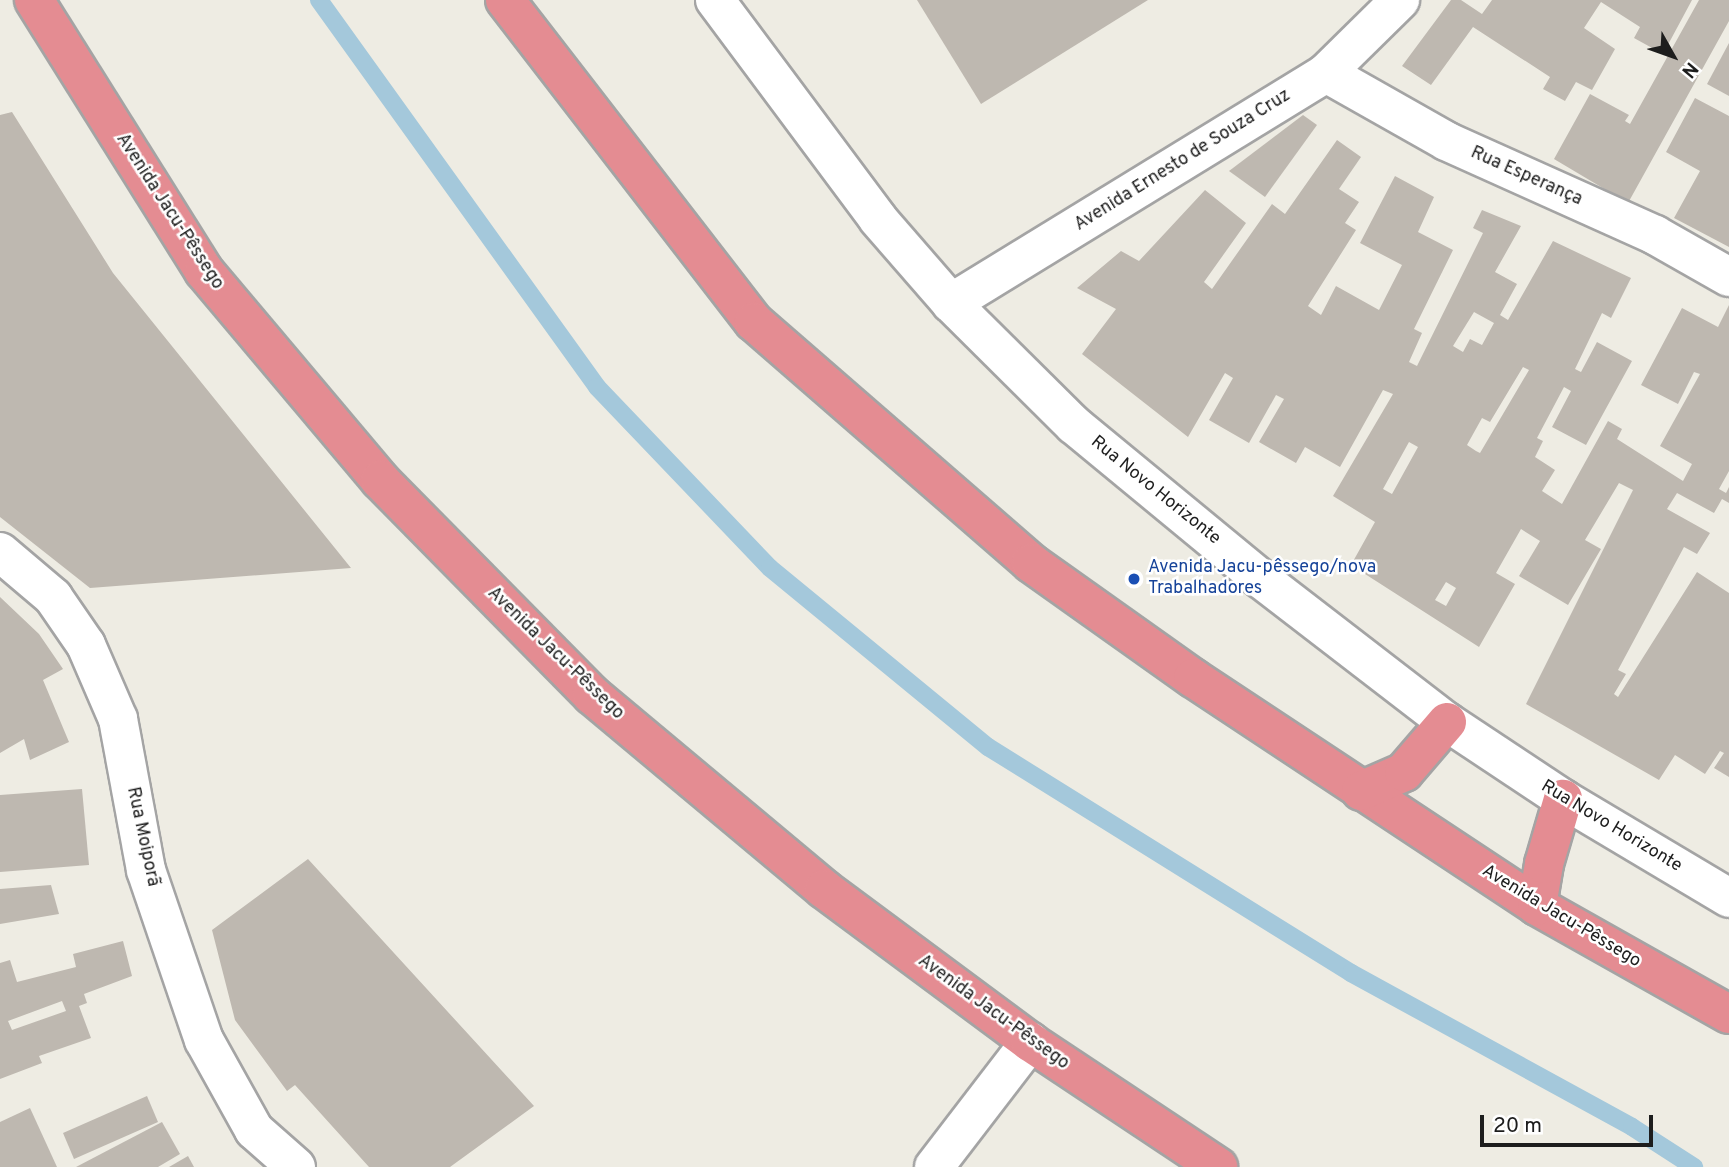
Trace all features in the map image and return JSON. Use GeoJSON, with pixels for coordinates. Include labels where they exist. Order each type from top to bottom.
{"type":"FeatureCollection","features":[{"type":"Feature","properties":{"kind":"highway","name":"Avenida Jacu-Pêssego"},"geometry":{"type":"LineString","coordinates":[[34,0],[204,271],[380,480],[592,695],[824,889],[1030,1042],[1217,1167]]}},
{"type":"Feature","properties":{"kind":"highway","name":"Avenida Jacu-Pêssego"},"geometry":{"type":"LineString","coordinates":[[505,0],[754,322],[1031,563],[1362,791],[1537,906],[1729,1014]]}},
{"type":"Feature","properties":{"kind":"highway"},"geometry":{"type":"LineString","coordinates":[[1362,791],[1404,772],[1447,722]]}},
{"type":"Feature","properties":{"kind":"highway"},"geometry":{"type":"LineString","coordinates":[[1537,906],[1544,864],[1563,799]]}},
{"type":"Feature","properties":{"kind":"street","name":"Rua Novo Horizonte"},"geometry":{"type":"LineString","coordinates":[[715,0],[878,219],[951,303],[1074,425],[1261,579],[1447,722],[1563,799],[1729,898]]}},
{"type":"Feature","properties":{"kind":"street","name":"Avenida Ernesto de Souza Cruz"},"geometry":{"type":"LineString","coordinates":[[951,303],[1326,73],[1401,0]]}},
{"type":"Feature","properties":{"kind":"street","name":"Rua Esperança"},"geometry":{"type":"LineString","coordinates":[[1326,73],[1446,141],[1655,235],[1729,277]]}},
{"type":"Feature","properties":{"kind":"street","name":"Rua Moiporã"},"geometry":{"type":"LineString","coordinates":[[0,552],[52,597],[86,645],[118,719],[146,870],[204,1040],[254,1130],[296,1167]]}},
{"type":"Feature","properties":{"kind":"street"},"geometry":{"type":"LineString","coordinates":[[934,1167],[1030,1042]]}},
{"type":"Feature","properties":{"kind":"street"},"geometry":{"type":"LineString","coordinates":[[1164,1133],[1195,1167]]}},
{"type":"Feature","properties":{"kind":"building"},"geometry":{"type":"Polygon","coordinates":[[[917,0],[1148,0],[981,104],[917,0]]]}},
{"type":"Feature","properties":{"kind":"building"},"geometry":{"type":"Polygon","coordinates":[[[1451,0],[1461,0],[1482,14],[1492,0],[1692,0],[1663,54],[1634,38],[1640,27],[1601,2],[1584,28],[1615,49],[1592,90],[1576,82],[1565,101],[1543,89],[1550,77],[1473,27],[1431,85],[1402,66],[1451,0]]]}},
{"type":"Feature","properties":{"kind":"building"},"geometry":{"type":"Polygon","coordinates":[[[1699,0],[1729,0],[1729,21],[1628,203],[1554,159],[1590,94],[1629,115],[1625,121],[1630,124],[1699,0]]]}},
{"type":"Feature","properties":{"kind":"building"},"geometry":{"type":"Polygon","coordinates":[[[1729,43],[1729,96],[1707,84],[1729,43]]]}},
{"type":"Feature","properties":{"kind":"building"},"geometry":{"type":"Polygon","coordinates":[[[1695,98],[1729,116],[1729,247],[1674,218],[1700,171],[1666,152],[1695,98]]]}},
{"type":"Feature","properties":{"kind":"building"},"geometry":{"type":"Polygon","coordinates":[[[12,112],[113,273],[351,568],[90,588],[0,517],[0,115],[12,112]]]}},
{"type":"Feature","properties":{"kind":"building"},"geometry":{"type":"Polygon","coordinates":[[[1303,115],[1317,125],[1265,197],[1229,171],[1303,115]]]}},
{"type":"Feature","properties":{"kind":"building"},"geometry":{"type":"Polygon","coordinates":[[[1337,140],[1361,157],[1339,189],[1359,202],[1345,223],[1356,230],[1308,306],[1321,315],[1336,286],[1379,310],[1402,265],[1360,243],[1395,176],[1434,197],[1418,232],[1453,250],[1414,329],[1422,333],[1409,362],[1417,366],[1483,233],[1473,228],[1482,210],[1521,226],[1495,272],[1517,284],[1500,315],[1508,320],[1553,241],[1631,278],[1611,318],[1602,313],[1575,369],[1581,372],[1597,342],[1632,361],[1586,445],[1552,427],[1571,391],[1564,387],[1537,438],[1543,441],[1535,457],[1555,470],[1542,491],[1562,504],[1608,421],[1622,429],[1617,439],[1683,481],[1692,464],[1660,446],[1700,374],[1694,372],[1678,404],[1641,385],[1682,308],[1718,327],[1729,305],[1729,471],[1719,489],[1726,493],[1729,487],[1729,503],[1722,499],[1714,513],[1677,493],[1667,509],[1710,533],[1697,554],[1684,547],[1618,670],[1626,674],[1614,694],[1618,697],[1697,572],[1729,593],[1729,777],[1714,768],[1724,753],[1720,751],[1705,774],[1675,755],[1659,780],[1526,704],[1633,490],[1619,483],[1585,540],[1601,549],[1568,605],[1519,576],[1540,541],[1521,529],[1496,573],[1515,584],[1479,647],[1351,565],[1375,522],[1333,496],[1393,394],[1383,390],[1340,467],[1305,447],[1296,463],[1259,442],[1284,399],[1276,395],[1249,443],[1209,420],[1233,378],[1225,373],[1188,437],[1082,354],[1116,309],[1077,288],[1121,251],[1139,261],[1205,190],[1246,223],[1204,282],[1212,289],[1272,204],[1285,214],[1337,140]],[[1474,312],[1453,346],[1463,352],[1470,339],[1482,345],[1494,323],[1474,312]],[[1523,367],[1490,422],[1482,418],[1467,445],[1480,453],[1529,370],[1523,367]],[[1409,442],[1383,489],[1392,494],[1418,447],[1409,442]],[[1446,582],[1435,600],[1446,606],[1456,588],[1446,582]]]}},
{"type":"Feature","properties":{"kind":"building"},"geometry":{"type":"Polygon","coordinates":[[[0,597],[39,634],[63,669],[43,680],[69,742],[30,760],[24,739],[0,753],[0,597]]]}},
{"type":"Feature","properties":{"kind":"building"},"geometry":{"type":"Polygon","coordinates":[[[82,789],[89,865],[0,872],[0,795],[82,789]]]}},
{"type":"Feature","properties":{"kind":"building"},"geometry":{"type":"Polygon","coordinates":[[[308,859],[534,1106],[450,1167],[369,1167],[295,1085],[287,1091],[235,1020],[212,930],[308,859]]]}},
{"type":"Feature","properties":{"kind":"building"},"geometry":{"type":"Polygon","coordinates":[[[51,885],[59,914],[0,924],[0,889],[51,885]]]}},
{"type":"Feature","properties":{"kind":"building"},"geometry":{"type":"Polygon","coordinates":[[[123,941],[132,976],[84,994],[87,1003],[79,1006],[91,1038],[39,1056],[42,1063],[0,1079],[0,963],[10,960],[17,982],[76,967],[73,954],[123,941]],[[62,1001],[8,1021],[12,1030],[66,1011],[62,1001]]]}},
{"type":"Feature","properties":{"kind":"building"},"geometry":{"type":"Polygon","coordinates":[[[147,1096],[158,1122],[74,1159],[63,1133],[147,1096]]]}},
{"type":"Feature","properties":{"kind":"building"},"geometry":{"type":"Polygon","coordinates":[[[30,1108],[57,1167],[0,1167],[0,1122],[30,1108]]]}},
{"type":"Feature","properties":{"kind":"building"},"geometry":{"type":"Polygon","coordinates":[[[162,1122],[180,1154],[158,1167],[76,1167],[162,1122]]]}},
{"type":"Feature","properties":{"kind":"building"},"geometry":{"type":"Polygon","coordinates":[[[188,1156],[194,1167],[169,1167],[188,1156]]]}},
{"type":"Feature","properties":{"kind":"waterway"},"geometry":{"type":"LineString","coordinates":[[319,0],[597,387],[770,568],[988,747],[1351,973],[1632,1127],[1694,1167]]}},
{"type":"Feature","properties":{"kind":"place","name":"Avenida Jacu-pêssego/nova Trabalhadores"},"geometry":{"type":"Point","coordinates":[1134,579]}}]}
